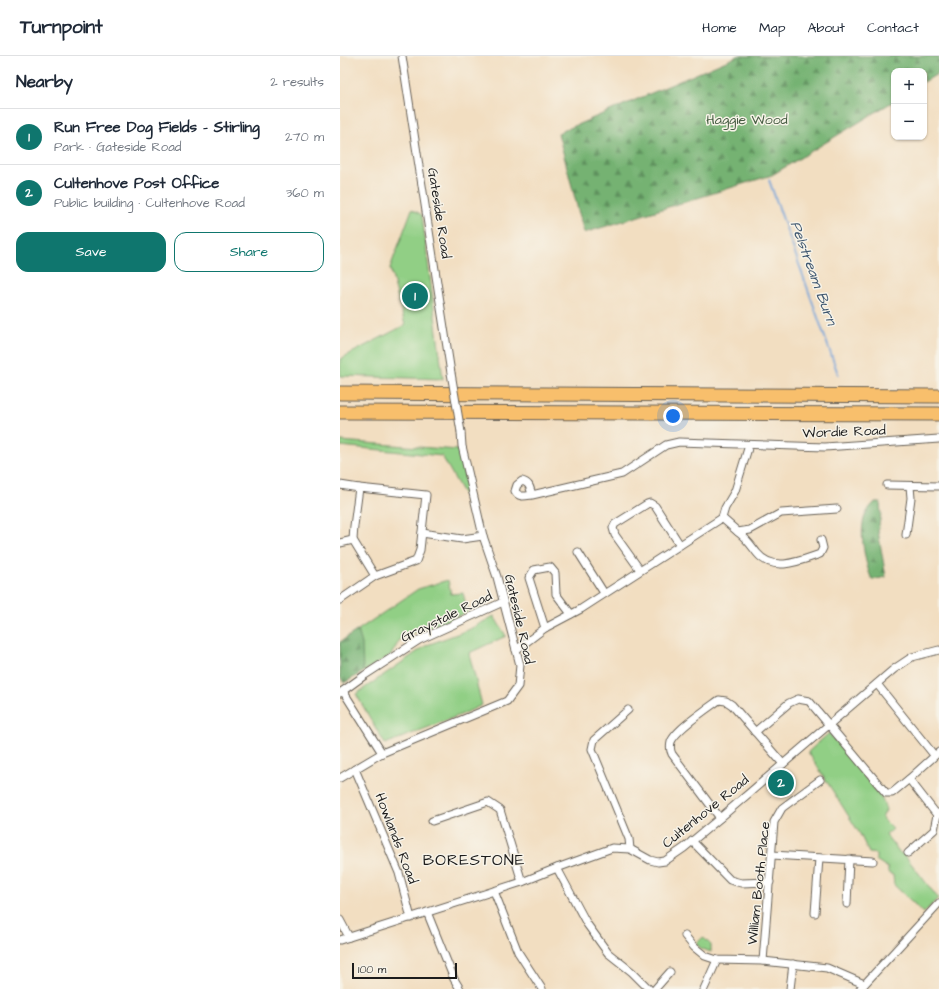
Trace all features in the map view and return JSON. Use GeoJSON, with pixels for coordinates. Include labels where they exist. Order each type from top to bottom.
{"type":"FeatureCollection","features":[{"type":"Feature","properties":{"kind":"highway"},"geometry":{"type":"LineString","coordinates":[[340,393],[939,396]]}},
{"type":"Feature","properties":{"kind":"highway"},"geometry":{"type":"LineString","coordinates":[[340,412],[939,414]]}},
{"type":"Feature","properties":{"kind":"street","name":"Gateside Road"},"geometry":{"type":"LineString","coordinates":[[340,778],[382,753],[507,701],[518,686],[520,664],[497,577],[483,536],[462,446],[452,373],[402,56]]}},
{"type":"Feature","properties":{"kind":"street","name":"Wordie Road"},"geometry":{"type":"LineString","coordinates":[[532,495],[622,474],[666,445],[679,442],[825,447],[939,439]]}},
{"type":"Feature","properties":{"kind":"street"},"geometry":{"type":"LineString","coordinates":[[516,650],[545,628],[571,614],[722,518],[725,508],[735,491],[749,445]]}},
{"type":"Feature","properties":{"kind":"street"},"geometry":{"type":"LineString","coordinates":[[340,485],[426,495],[420,550],[416,561],[375,576],[340,600]]}},
{"type":"Feature","properties":{"kind":"street"},"geometry":{"type":"LineString","coordinates":[[887,485],[939,486]]}},
{"type":"Feature","properties":{"kind":"street"},"geometry":{"type":"LineString","coordinates":[[906,535],[910,486]]}},
{"type":"Feature","properties":{"kind":"street"},"geometry":{"type":"LineString","coordinates":[[359,488],[354,526],[354,540],[375,576]]}},
{"type":"Feature","properties":{"kind":"street"},"geometry":{"type":"LineString","coordinates":[[640,570],[615,535],[615,524],[647,504],[653,504],[680,544]]}},
{"type":"Feature","properties":{"kind":"street"},"geometry":{"type":"LineString","coordinates":[[738,532],[750,530],[781,513],[837,509]]}},
{"type":"Feature","properties":{"kind":"street"},"geometry":{"type":"LineString","coordinates":[[722,518],[746,538],[764,560],[777,565],[793,563],[820,554],[823,548],[821,540]]}},
{"type":"Feature","properties":{"kind":"street"},"geometry":{"type":"LineString","coordinates":[[422,533],[462,539],[483,536]]}},
{"type":"Feature","properties":{"kind":"street"},"geometry":{"type":"LineString","coordinates":[[340,543],[354,540]]}},
{"type":"Feature","properties":{"kind":"street"},"geometry":{"type":"LineString","coordinates":[[578,552],[604,593]]}},
{"type":"Feature","properties":{"kind":"street"},"geometry":{"type":"LineString","coordinates":[[545,628],[529,578],[534,570],[550,567],[555,573],[556,594],[571,614]]}},
{"type":"Feature","properties":{"kind":"street","name":"Graystale Road"},"geometry":{"type":"LineString","coordinates":[[342,692],[365,675],[419,640],[503,602]]}},
{"type":"Feature","properties":{"kind":"street","name":"Cultenhove Road"},"geometry":{"type":"LineString","coordinates":[[340,940],[522,882],[612,848],[630,849],[650,860],[658,862],[665,861],[720,818],[894,669],[912,656],[939,650]]}},
{"type":"Feature","properties":{"kind":"street"},"geometry":{"type":"LineString","coordinates":[[755,732],[789,703],[798,699],[809,701],[886,794],[892,793],[937,754],[877,684]]}},
{"type":"Feature","properties":{"kind":"street"},"geometry":{"type":"LineString","coordinates":[[342,692],[382,753]]}},
{"type":"Feature","properties":{"kind":"street"},"geometry":{"type":"LineString","coordinates":[[720,818],[670,750],[671,742],[674,737],[691,721],[719,700],[726,701],[732,705],[783,764]]}},
{"type":"Feature","properties":{"kind":"street"},"geometry":{"type":"LineString","coordinates":[[628,710],[594,740],[592,749],[629,839],[630,849]]}},
{"type":"Feature","properties":{"kind":"street","name":"Howlands Road"},"geometry":{"type":"LineString","coordinates":[[355,769],[399,873],[411,918]]}},
{"type":"Feature","properties":{"kind":"street"},"geometry":{"type":"LineString","coordinates":[[908,853],[934,830],[938,814],[909,779]]}},
{"type":"Feature","properties":{"kind":"street","name":"William Booth Place"},"geometry":{"type":"LineString","coordinates":[[764,961],[774,822],[782,808],[820,780]]}},
{"type":"Feature","properties":{"kind":"street"},"geometry":{"type":"LineString","coordinates":[[432,821],[488,802],[500,810],[522,882]]}},
{"type":"Feature","properties":{"kind":"street"},"geometry":{"type":"LineString","coordinates":[[692,841],[730,880],[741,883],[770,882]]}},
{"type":"Feature","properties":{"kind":"street"},"geometry":{"type":"LineString","coordinates":[[772,855],[873,861]]}},
{"type":"Feature","properties":{"kind":"street"},"geometry":{"type":"LineString","coordinates":[[815,913],[819,858]]}},
{"type":"Feature","properties":{"kind":"street"},"geometry":{"type":"LineString","coordinates":[[847,904],[849,860]]}},
{"type":"Feature","properties":{"kind":"street"},"geometry":{"type":"LineString","coordinates":[[557,868],[587,924],[608,953],[632,972],[649,989]]}},
{"type":"Feature","properties":{"kind":"street"},"geometry":{"type":"LineString","coordinates":[[494,891],[518,952],[542,989]]}},
{"type":"Feature","properties":{"kind":"street"},"geometry":{"type":"LineString","coordinates":[[685,936],[694,947],[705,956],[717,960],[764,961],[827,968],[862,986],[939,903]]}},
{"type":"Feature","properties":{"kind":"street"},"geometry":{"type":"LineString","coordinates":[[427,912],[454,979],[460,989]]}},
{"type":"Feature","properties":{"kind":"street"},"geometry":{"type":"LineString","coordinates":[[340,920],[349,937]]}},
{"type":"Feature","properties":{"kind":"street"},"geometry":{"type":"LineString","coordinates":[[704,989],[717,960]]}},
{"type":"Feature","properties":{"kind":"street"},"geometry":{"type":"LineString","coordinates":[[790,989],[794,964]]}},
{"type":"Feature","properties":{"kind":"street"},"geometry":{"type":"LineString","coordinates":[[655,989],[670,972]]}},
{"type":"Feature","properties":{"kind":"green space","name":"Haggie Wood"},"geometry":{"type":"Polygon","coordinates":[[[738,56],[939,56],[939,73],[927,80],[927,68],[891,68],[891,103],[772,175],[584,233],[558,133],[738,56]]]}},
{"type":"Feature","properties":{"kind":"green space"},"geometry":{"type":"Polygon","coordinates":[[[412,209],[422,215],[443,379],[340,376],[340,359],[405,325],[390,268],[412,209]]]}},
{"type":"Feature","properties":{"kind":"green space"},"geometry":{"type":"Polygon","coordinates":[[[340,441],[458,450],[473,511],[442,456],[340,446],[340,441]]]}},
{"type":"Feature","properties":{"kind":"green space"},"geometry":{"type":"Polygon","coordinates":[[[875,502],[880,502],[881,514],[878,531],[886,577],[872,580],[867,565],[862,536],[864,519],[867,512],[875,502]]]}},
{"type":"Feature","properties":{"kind":"green space"},"geometry":{"type":"Polygon","coordinates":[[[448,580],[451,594],[463,593],[468,612],[432,627],[402,636],[391,655],[363,672],[358,630],[418,589],[448,580]]]}},
{"type":"Feature","properties":{"kind":"green space"},"geometry":{"type":"Polygon","coordinates":[[[494,616],[506,636],[469,653],[482,705],[463,714],[385,744],[356,694],[427,645],[468,630],[494,616]]]}},
{"type":"Feature","properties":{"kind":"green space"},"geometry":{"type":"Polygon","coordinates":[[[358,630],[362,644],[363,672],[344,683],[340,677],[340,642],[358,630]]]}},
{"type":"Feature","properties":{"kind":"green space"},"geometry":{"type":"Polygon","coordinates":[[[829,733],[882,798],[886,810],[882,818],[893,829],[886,835],[901,854],[903,853],[938,898],[924,913],[894,885],[893,875],[888,873],[888,868],[876,860],[876,854],[869,853],[860,834],[808,752],[829,733]]]}},
{"type":"Feature","properties":{"kind":"green space"},"geometry":{"type":"Polygon","coordinates":[[[703,937],[711,945],[711,952],[702,949],[696,944],[703,937]]]}},
{"type":"Feature","properties":{"kind":"waterway","name":"Pelstream Burn"},"geometry":{"type":"LineString","coordinates":[[769,180],[838,374]]}},
{"type":"Feature","properties":{"kind":"place","name":"Run Free Dog Fields - Stirling"},"geometry":{"type":"Point","coordinates":[415,296]}},
{"type":"Feature","properties":{"kind":"place","name":"Cultenhove Post Office"},"geometry":{"type":"Point","coordinates":[781,783]}},
{"type":"Feature","properties":{"kind":"district","name":"BORESTONE"},"geometry":{"type":"Point","coordinates":[474,859]}}]}
